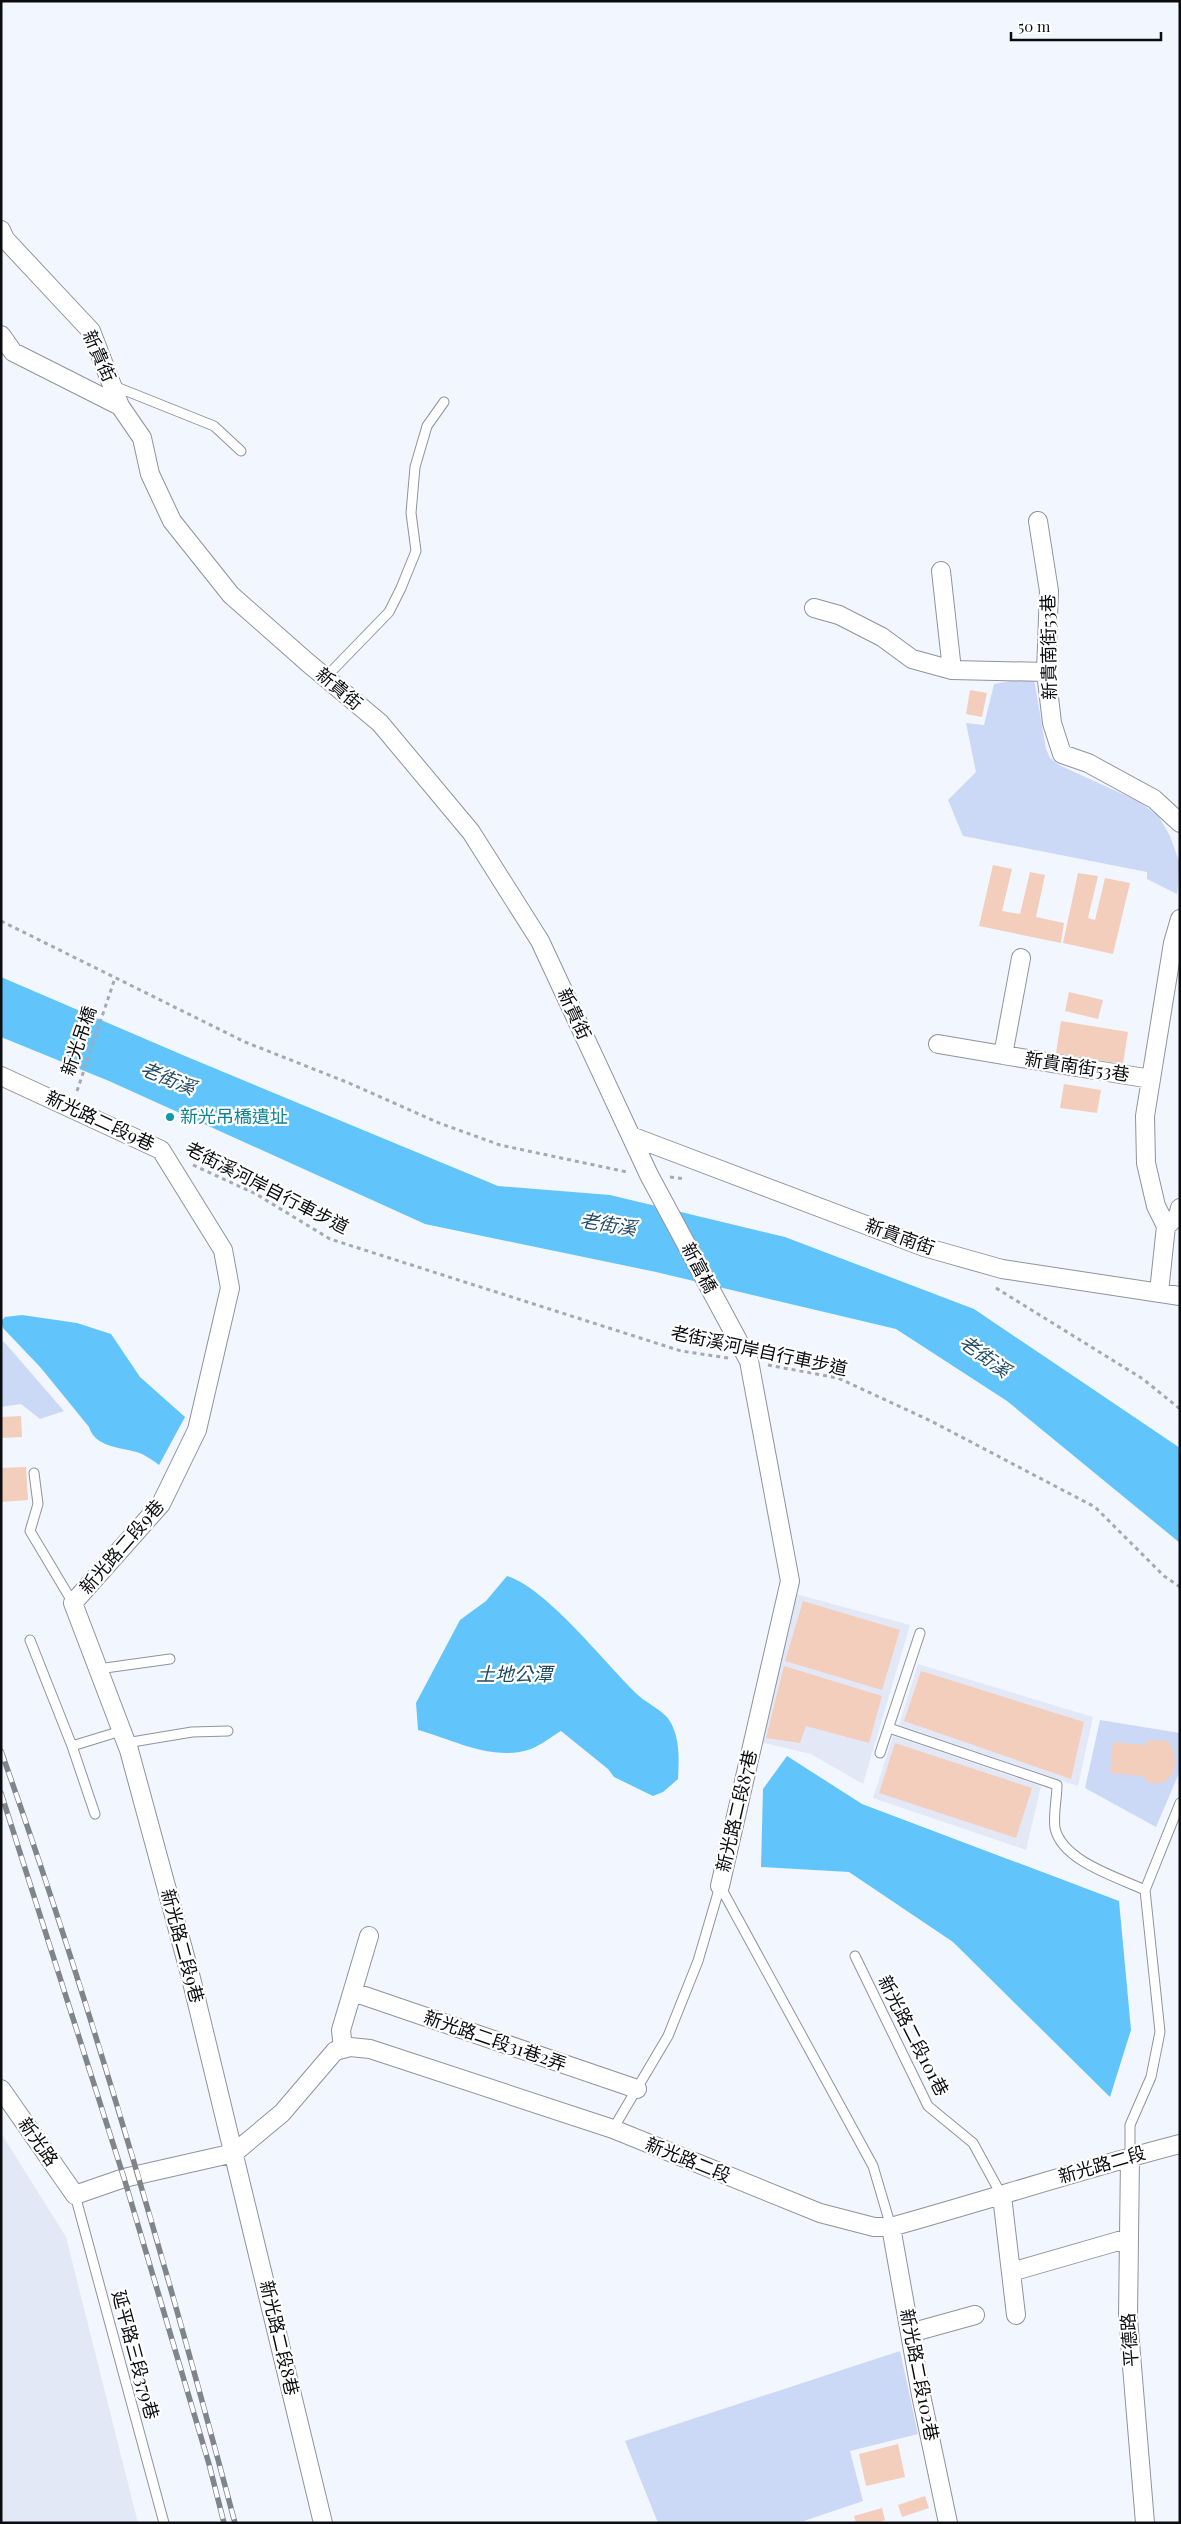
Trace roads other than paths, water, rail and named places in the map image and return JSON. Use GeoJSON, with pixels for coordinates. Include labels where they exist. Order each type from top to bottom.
{"type":"FeatureCollection","features":[{"type":"Feature","properties":{"kind":"street","name":"新貴街"},"geometry":{"type":"LineString","coordinates":[[1,230],[5,238],[91,331],[120,406],[142,438],[150,474],[172,521],[231,595],[325,678],[380,722],[470,832],[540,942],[649,1175]]}},
{"type":"Feature","properties":{"kind":"street"},"geometry":{"type":"LineString","coordinates":[[1,336],[13,352],[120,406]]}},
{"type":"Feature","properties":{"kind":"street","name":"新貴南街53巷"},"geometry":{"type":"LineString","coordinates":[[1038,521],[1049,591],[1046,672],[1052,723],[1062,754],[1088,763],[1154,798],[1180,823]]}},
{"type":"Feature","properties":{"kind":"street"},"geometry":{"type":"LineString","coordinates":[[941,571],[952,670]]}},
{"type":"Feature","properties":{"kind":"street"},"geometry":{"type":"LineString","coordinates":[[814,608],[838,615],[882,637],[912,659],[952,670],[1046,672]]}},
{"type":"Feature","properties":{"kind":"street","name":"新貴南街53巷"},"geometry":{"type":"LineString","coordinates":[[1166,1226],[1156,1206],[1146,1163],[1145,1116],[1173,943],[1180,919]]}},
{"type":"Feature","properties":{"kind":"street","name":"新貴南街53巷"},"geometry":{"type":"LineString","coordinates":[[1003,1056],[1021,958]]}},
{"type":"Feature","properties":{"kind":"street","name":"新貴南街53巷"},"geometry":{"type":"LineString","coordinates":[[938,1044],[1151,1079]]}},
{"type":"Feature","properties":{"kind":"street","name":"新光路二段9巷"},"geometry":{"type":"LineString","coordinates":[[1,1076],[161,1150],[223,1250],[230,1288],[198,1430],[161,1504],[73,1603],[124,1737],[191,1978],[234,2153]]}},
{"type":"Feature","properties":{"kind":"street","name":"新貴南街"},"geometry":{"type":"LineString","coordinates":[[631,1136],[924,1247],[1002,1270],[1180,1296]]}},
{"type":"Feature","properties":{"kind":"street","name":"新富橋"},"geometry":{"type":"LineString","coordinates":[[649,1175],[749,1361]]}},
{"type":"Feature","properties":{"kind":"street"},"geometry":{"type":"LineString","coordinates":[[1159,1292],[1166,1226],[1178,1216],[1180,1208]]}},
{"type":"Feature","properties":{"kind":"street","name":"新光路二段87巷"},"geometry":{"type":"LineString","coordinates":[[720,1886],[790,1581],[749,1361]]}},
{"type":"Feature","properties":{"kind":"street"},"geometry":{"type":"LineString","coordinates":[[75,2195],[124,2178],[234,2153],[282,2113],[335,2052],[343,2049],[341,2030],[369,1936]]}},
{"type":"Feature","properties":{"kind":"street","name":"新光路二段31巷2弄"},"geometry":{"type":"LineString","coordinates":[[353,1992],[637,2089]]}},
{"type":"Feature","properties":{"kind":"street","name":"新光路二段"},"geometry":{"type":"LineString","coordinates":[[343,2049],[350,2047],[370,2049],[613,2130],[820,2213],[874,2227],[892,2227],[1180,2144]]}},
{"type":"Feature","properties":{"kind":"street","name":"新光路"},"geometry":{"type":"LineString","coordinates":[[1,2089],[75,2195]]}},
{"type":"Feature","properties":{"kind":"street","name":"新光路二段8巷"},"geometry":{"type":"LineString","coordinates":[[234,2153],[323,2523]]}},
{"type":"Feature","properties":{"kind":"street","name":"平德路"},"geometry":{"type":"LineString","coordinates":[[1130,2157],[1128,2318],[1145,2523]]}},
{"type":"Feature","properties":{"kind":"street"},"geometry":{"type":"LineString","coordinates":[[1002,2196],[1016,2315]]}},
{"type":"Feature","properties":{"kind":"street","name":"新光路二段102巷"},"geometry":{"type":"LineString","coordinates":[[892,2227],[910,2333],[948,2523]]}},
{"type":"Feature","properties":{"kind":"street"},"geometry":{"type":"LineString","coordinates":[[1018,2270],[1129,2238]]}},
{"type":"Feature","properties":{"kind":"street"},"geometry":{"type":"LineString","coordinates":[[910,2333],[975,2315]]}},
{"type":"Feature","properties":{"kind":"lane"},"geometry":{"type":"LineString","coordinates":[[112,385],[214,426],[241,451]]}},
{"type":"Feature","properties":{"kind":"lane"},"geometry":{"type":"LineString","coordinates":[[325,678],[389,612],[401,588],[416,551],[411,514],[415,467],[427,426],[444,402]]}},
{"type":"Feature","properties":{"kind":"lane"},"geometry":{"type":"LineString","coordinates":[[34,1473],[38,1504],[30,1530],[73,1603]]}},
{"type":"Feature","properties":{"kind":"lane"},"geometry":{"type":"LineString","coordinates":[[880,1753],[920,1633]]}},
{"type":"Feature","properties":{"kind":"lane"},"geometry":{"type":"LineString","coordinates":[[30,1640],[72,1746],[95,1814]]}},
{"type":"Feature","properties":{"kind":"lane"},"geometry":{"type":"LineString","coordinates":[[98,1669],[170,1659]]}},
{"type":"Feature","properties":{"kind":"lane"},"geometry":{"type":"LineString","coordinates":[[889,1728],[1057,1784],[1055,1827],[1063,1847],[1086,1863],[1145,1890]]}},
{"type":"Feature","properties":{"kind":"lane"},"geometry":{"type":"LineString","coordinates":[[72,1746],[124,1737],[228,1731]]}},
{"type":"Feature","properties":{"kind":"lane"},"geometry":{"type":"LineString","coordinates":[[1130,2157],[1130,2125],[1152,2077],[1160,2032],[1145,1890],[1180,1803]]}},
{"type":"Feature","properties":{"kind":"lane"},"geometry":{"type":"LineString","coordinates":[[613,2130],[668,2036],[698,1961],[720,1886]]}},
{"type":"Feature","properties":{"kind":"lane","name":"新光路二段87巷"},"geometry":{"type":"LineString","coordinates":[[720,1886],[873,2166],[892,2227]]}},
{"type":"Feature","properties":{"kind":"lane","name":"新光路二段101巷"},"geometry":{"type":"LineString","coordinates":[[855,1956],[928,2106],[973,2143],[1002,2196]]}},
{"type":"Feature","properties":{"kind":"lane","name":"延平路三段379巷"},"geometry":{"type":"LineString","coordinates":[[75,2195],[164,2523]]}},
{"type":"Feature","properties":{"kind":"water","name":"老街溪"},"geometry":{"type":"Polygon","coordinates":[[[1,977],[498,1186],[610,1195],[785,1237],[974,1309],[1180,1448],[1180,1543],[1007,1401],[896,1329],[656,1272],[425,1224],[109,1081],[1,1037],[1,977]]]}},
{"type":"Feature","properties":{"kind":"water"},"geometry":{"type":"Polygon","coordinates":[[[22,1315],[77,1323],[111,1334],[140,1377],[185,1417],[159,1465],[142,1454],[105,1444],[98,1440],[41,1368],[3,1328],[1,1321],[5,1317],[22,1315]]]}},
{"type":"Feature","properties":{"kind":"water","name":"土地公潭"},"geometry":{"type":"Polygon","coordinates":[[[507,1576],[541,1596],[576,1629],[639,1696],[669,1719],[677,1743],[679,1757],[678,1779],[663,1792],[653,1796],[614,1777],[608,1769],[561,1731],[531,1749],[502,1753],[474,1748],[418,1730],[416,1703],[460,1620],[486,1601],[507,1576]]]}},
{"type":"Feature","properties":{"kind":"water"},"geometry":{"type":"Polygon","coordinates":[[[787,1756],[862,1804],[1119,1901],[1131,2030],[1110,2097],[953,1942],[849,1872],[761,1867],[763,1789],[787,1756]]]}},
{"type":"Feature","properties":{"kind":"railway"},"geometry":{"type":"LineString","coordinates":[[1,1751],[66,1942],[126,2134],[182,2328],[235,2523]]}},
{"type":"Feature","properties":{"kind":"railway"},"geometry":{"type":"LineString","coordinates":[[1,1793],[124,2178],[209,2464],[224,2523]]}},
{"type":"Feature","properties":{"kind":"place","name":"新光吊橋遺址"},"geometry":{"type":"Point","coordinates":[170,1117]}}]}
